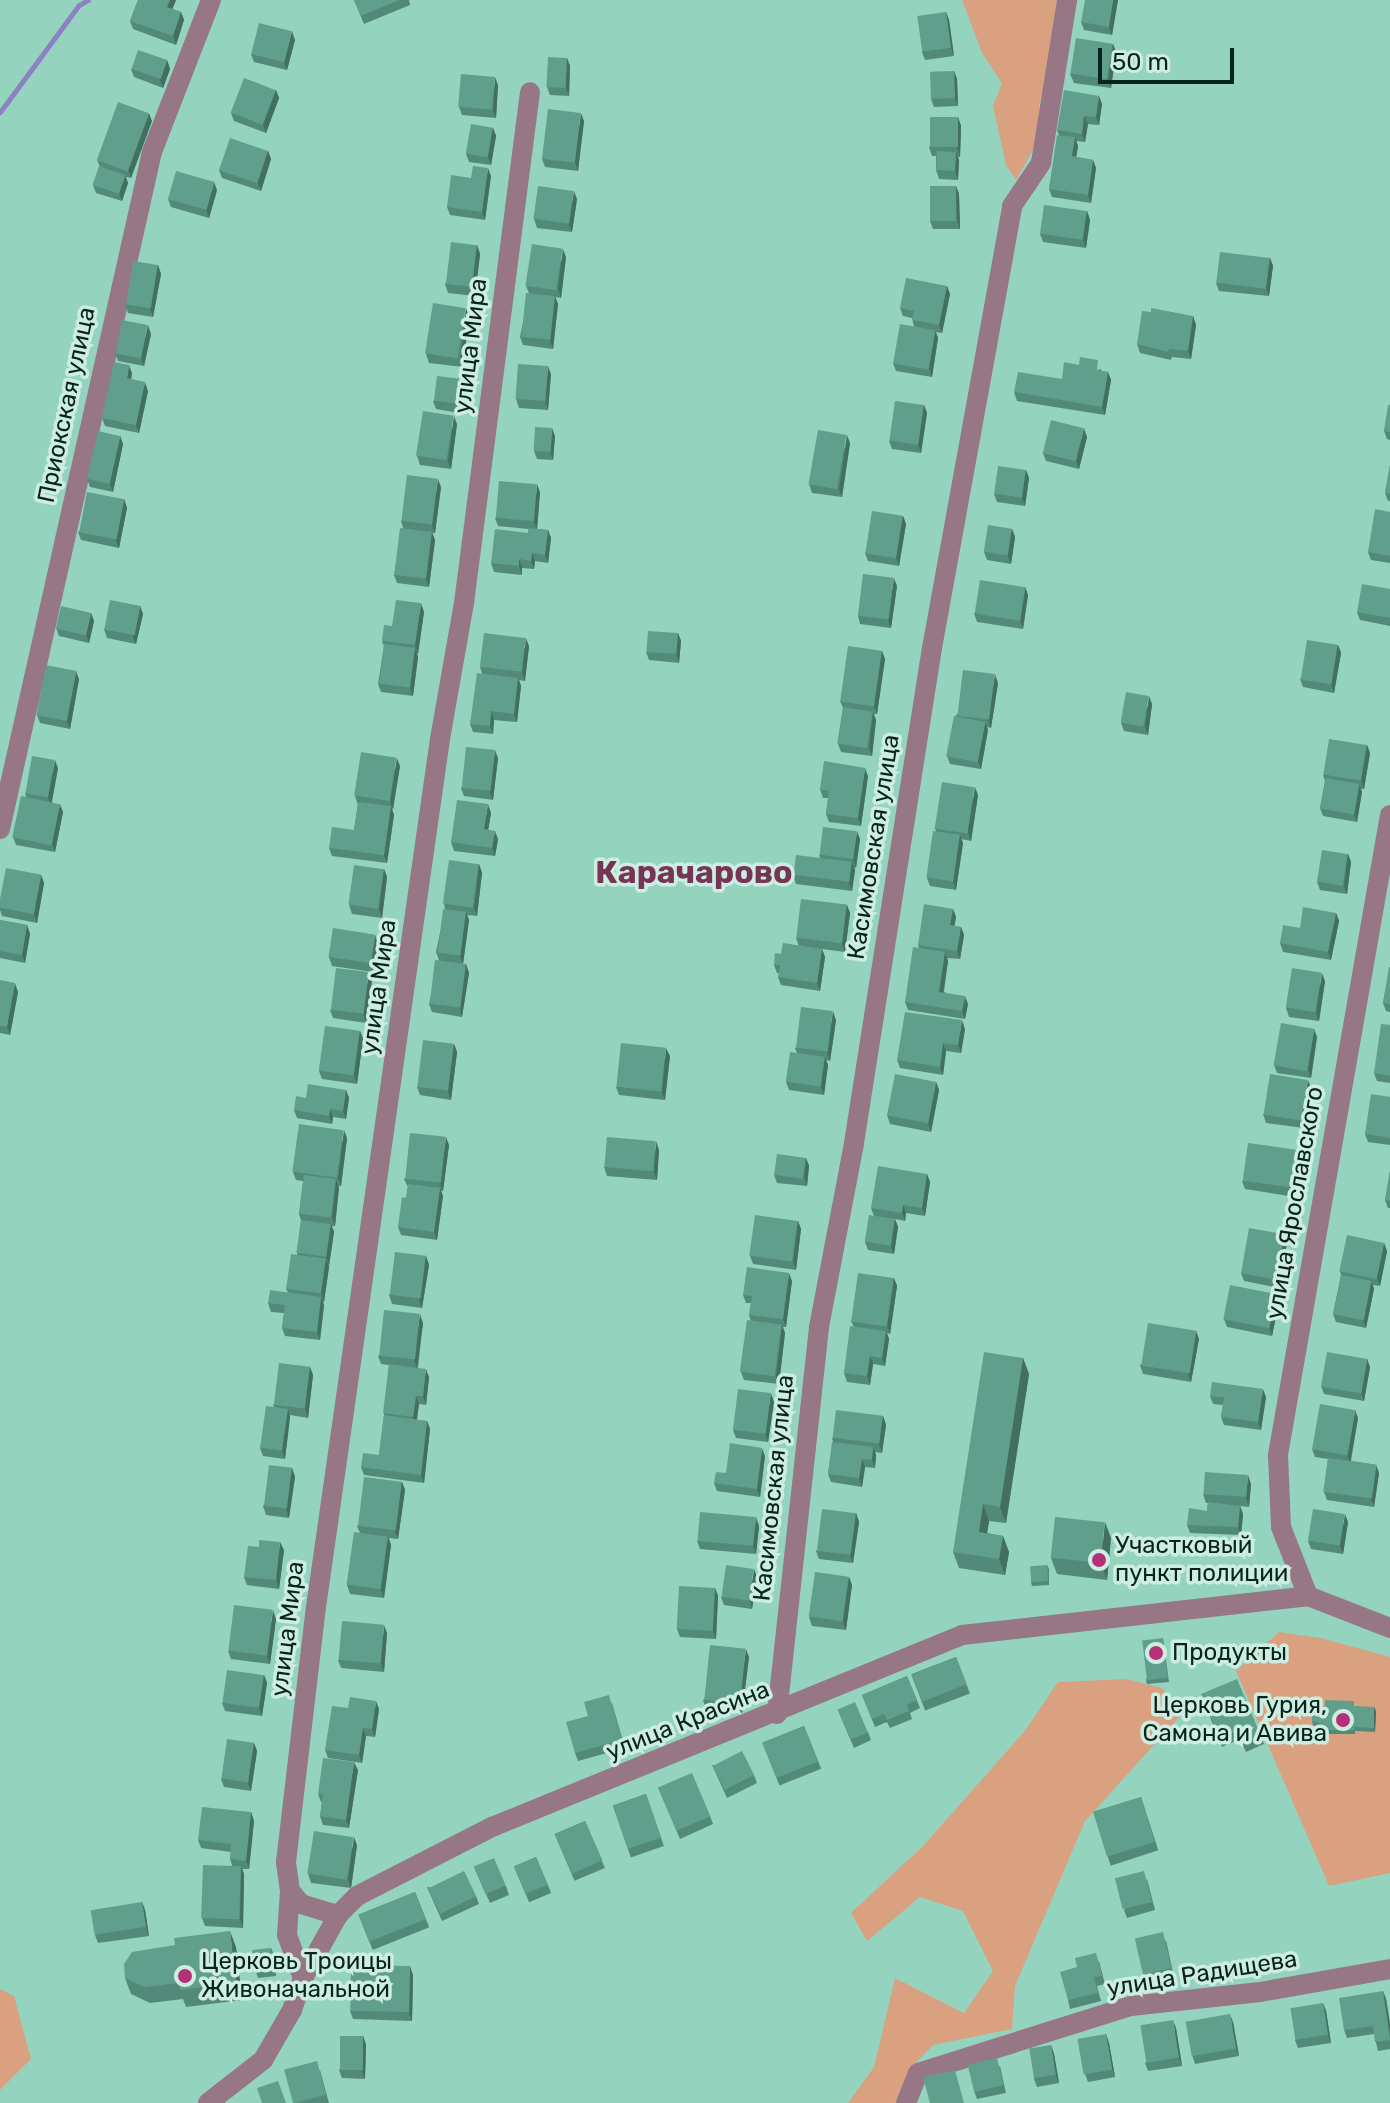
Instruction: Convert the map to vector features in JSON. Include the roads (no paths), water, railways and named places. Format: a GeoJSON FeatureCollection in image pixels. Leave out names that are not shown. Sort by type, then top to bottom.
{"type":"FeatureCollection","features":[{"type":"Feature","properties":{"kind":"street","name":"Приокская улица"},"geometry":{"type":"LineString","coordinates":[[0,829],[152,152],[211,0]]}},
{"type":"Feature","properties":{"kind":"street","name":"Касимовская улица"},"geometry":{"type":"LineString","coordinates":[[777,1714],[819,1327],[854,1143],[932,648],[1012,206],[1041,163],[1067,0]]}},
{"type":"Feature","properties":{"kind":"street","name":"улица Мира"},"geometry":{"type":"LineString","coordinates":[[303,1978],[287,1935],[290,1891],[286,1862],[316,1607],[440,739],[464,603],[530,92]]}},
{"type":"Feature","properties":{"kind":"street","name":"улица Ярославского"},"geometry":{"type":"LineString","coordinates":[[1308,1596],[1281,1527],[1278,1455],[1390,815]]}},
{"type":"Feature","properties":{"kind":"street","name":"улица Красина"},"geometry":{"type":"LineString","coordinates":[[208,2103],[263,2060],[292,2010],[303,1978],[338,1915],[357,1896],[492,1827],[777,1714],[962,1635],[1308,1596]]}},
{"type":"Feature","properties":{"kind":"street"},"geometry":{"type":"LineString","coordinates":[[1308,1596],[1390,1628]]}},
{"type":"Feature","properties":{"kind":"street"},"geometry":{"type":"LineString","coordinates":[[290,1891],[301,1904],[338,1915]]}},
{"type":"Feature","properties":{"kind":"street","name":"улица Радищева"},"geometry":{"type":"LineString","coordinates":[[906,2103],[918,2073],[1131,2006],[1260,1992],[1390,1969]]}},
{"type":"Feature","properties":{"kind":"waterway"},"geometry":{"type":"LineString","coordinates":[[0,112],[79,5],[88,0]]}},
{"type":"Feature","properties":{"kind":"place","name":"Участковый пункт полиции"},"geometry":{"type":"Point","coordinates":[1099,1560]}},
{"type":"Feature","properties":{"kind":"place","name":"Продукты"},"geometry":{"type":"Point","coordinates":[1156,1653]}},
{"type":"Feature","properties":{"kind":"place","name":"Церковь Гурия, Самона и Авива"},"geometry":{"type":"Point","coordinates":[1343,1720]}},
{"type":"Feature","properties":{"kind":"place","name":"Церковь Троицы Живоначальной"},"geometry":{"type":"Point","coordinates":[185,1976]}},
{"type":"Feature","properties":{"kind":"district","name":"Карачарово"},"geometry":{"type":"Point","coordinates":[694,872]}}]}
